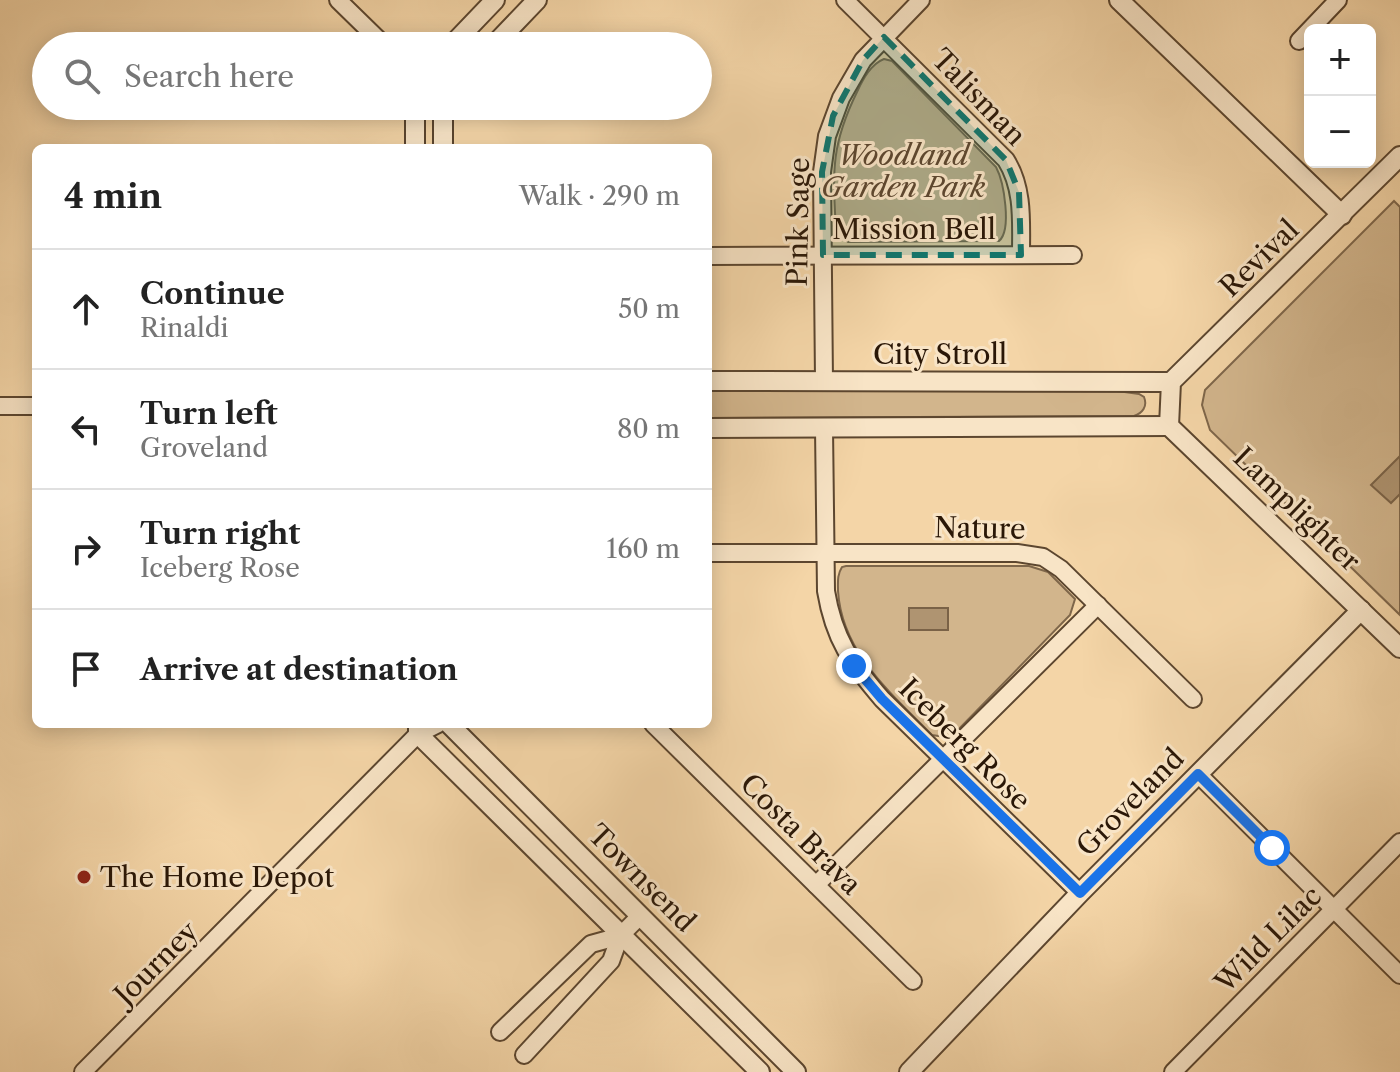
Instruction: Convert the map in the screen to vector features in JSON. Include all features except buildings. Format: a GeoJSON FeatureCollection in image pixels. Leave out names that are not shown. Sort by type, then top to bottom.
{"type":"FeatureCollection","features":[{"type":"Feature","properties":{"kind":"street"},"geometry":{"type":"LineString","coordinates":[[338,0],[371,32]]}},
{"type":"Feature","properties":{"kind":"street"},"geometry":{"type":"LineString","coordinates":[[464,32],[495,0]]}},
{"type":"Feature","properties":{"kind":"street"},"geometry":{"type":"LineString","coordinates":[[506,32],[537,0]]}},
{"type":"Feature","properties":{"kind":"street","name":"Talisman"},"geometry":{"type":"LineString","coordinates":[[845,0],[1006,160],[1016,176],[1019,192],[1021,255]]}},
{"type":"Feature","properties":{"kind":"street","name":"Pink Sage"},"geometry":{"type":"LineString","coordinates":[[824,381],[822,172],[827,136],[851,79],[863,60],[921,0]]}},
{"type":"Feature","properties":{"kind":"street"},"geometry":{"type":"LineString","coordinates":[[1119,0],[1342,215]]}},
{"type":"Feature","properties":{"kind":"street"},"geometry":{"type":"LineString","coordinates":[[1299,41],[1338,0]]}},
{"type":"Feature","properties":{"kind":"street"},"geometry":{"type":"LineString","coordinates":[[415,120],[415,144]]}},
{"type":"Feature","properties":{"kind":"street"},"geometry":{"type":"LineString","coordinates":[[443,120],[443,144]]}},
{"type":"Feature","properties":{"kind":"street","name":"Revival"},"geometry":{"type":"LineString","coordinates":[[1171,382],[1400,156]]}},
{"type":"Feature","properties":{"kind":"street","name":"Mission Bell"},"geometry":{"type":"LineString","coordinates":[[712,256],[1073,255]]}},
{"type":"Feature","properties":{"kind":"street","name":"City Stroll"},"geometry":{"type":"LineString","coordinates":[[712,381],[1171,382]]}},
{"type":"Feature","properties":{"kind":"street"},"geometry":{"type":"LineString","coordinates":[[712,428],[1169,426],[1171,382]]}},
{"type":"Feature","properties":{"kind":"street"},"geometry":{"type":"LineString","coordinates":[[0,406],[32,406]]}},
{"type":"Feature","properties":{"kind":"street","name":"Lamplighter"},"geometry":{"type":"LineString","coordinates":[[1169,426],[1400,648]]}},
{"type":"Feature","properties":{"kind":"street","name":"Iceberg Rose"},"geometry":{"type":"LineString","coordinates":[[824,428],[828,603],[838,639],[854,666],[882,699],[1080,893]]}},
{"type":"Feature","properties":{"kind":"street","name":"Nature"},"geometry":{"type":"LineString","coordinates":[[712,553],[1030,554],[1043,557],[1061,569],[1193,699]]}},
{"type":"Feature","properties":{"kind":"street"},"geometry":{"type":"LineString","coordinates":[[816,885],[1098,605]]}},
{"type":"Feature","properties":{"kind":"street","name":"Groveland"},"geometry":{"type":"LineString","coordinates":[[909,1072],[1080,893],[1361,610]]}},
{"type":"Feature","properties":{"kind":"street","name":"Townsend"},"geometry":{"type":"LineString","coordinates":[[453,728],[796,1072]]}},
{"type":"Feature","properties":{"kind":"street","name":"Costa Brava"},"geometry":{"type":"LineString","coordinates":[[657,728],[913,981]]}},
{"type":"Feature","properties":{"kind":"street","name":"Townsend"},"geometry":{"type":"LineString","coordinates":[[418,729],[620,936],[760,1072]]}},
{"type":"Feature","properties":{"kind":"street","name":"Journey"},"geometry":{"type":"LineString","coordinates":[[83,1072],[418,729]]}},
{"type":"Feature","properties":{"kind":"street"},"geometry":{"type":"LineString","coordinates":[[1198,774],[1400,975]]}},
{"type":"Feature","properties":{"kind":"street","name":"Wild Lilac"},"geometry":{"type":"LineString","coordinates":[[1173,1072],[1400,842]]}},
{"type":"Feature","properties":{"kind":"street"},"geometry":{"type":"LineString","coordinates":[[524,1055],[611,961],[620,936],[640,916]]}},
{"type":"Feature","properties":{"kind":"street"},"geometry":{"type":"LineString","coordinates":[[500,1032],[591,944],[620,936]]}},
{"type":"Feature","properties":{"kind":"highlighted area"},"geometry":{"type":"Polygon","coordinates":[[[884,37],[1006,160],[1019,192],[1021,255],[823,255],[822,172],[833,116],[863,60],[884,37]]]}},
{"type":"Feature","properties":{"kind":"green space","name":"Woodland Garden Park"},"geometry":{"type":"Polygon","coordinates":[[[884,59],[892,61],[996,167],[1002,183],[1006,217],[999,241],[848,242],[836,232],[834,176],[842,129],[865,77],[875,64],[884,59]]]}},
{"type":"Feature","properties":{"kind":"green space"},"geometry":{"type":"Polygon","coordinates":[[[1394,201],[1400,207],[1400,615],[1210,430],[1202,405],[1205,390],[1394,201]]]}},
{"type":"Feature","properties":{"kind":"green space"},"geometry":{"type":"Polygon","coordinates":[[[1103,389],[1139,394],[1144,397],[1145,407],[1134,416],[712,418],[712,391],[1103,389]]]}},
{"type":"Feature","properties":{"kind":"green space"},"geometry":{"type":"Polygon","coordinates":[[[846,566],[1029,566],[1048,572],[1075,599],[1070,615],[953,735],[945,737],[932,735],[885,687],[859,653],[849,634],[838,591],[839,573],[846,566]]]}},
{"type":"Feature","properties":{"kind":"shaded area"},"geometry":{"type":"Polygon","coordinates":[[[1400,456],[1400,494],[1391,503],[1371,485],[1400,456]]]}},
{"type":"Feature","properties":{"kind":"shaded area"},"geometry":{"type":"Polygon","coordinates":[[[909,608],[948,608],[948,630],[909,630],[909,608]]]}},
{"type":"Feature","properties":{"kind":"place","name":"The Home Depot"},"geometry":{"type":"Point","coordinates":[84,877]}},
{"type":"Feature","properties":{"kind":"route"},"geometry":{"type":"LineString","coordinates":[[854,666],[882,699],[1080,893],[1198,774],[1272,848]]}}]}
